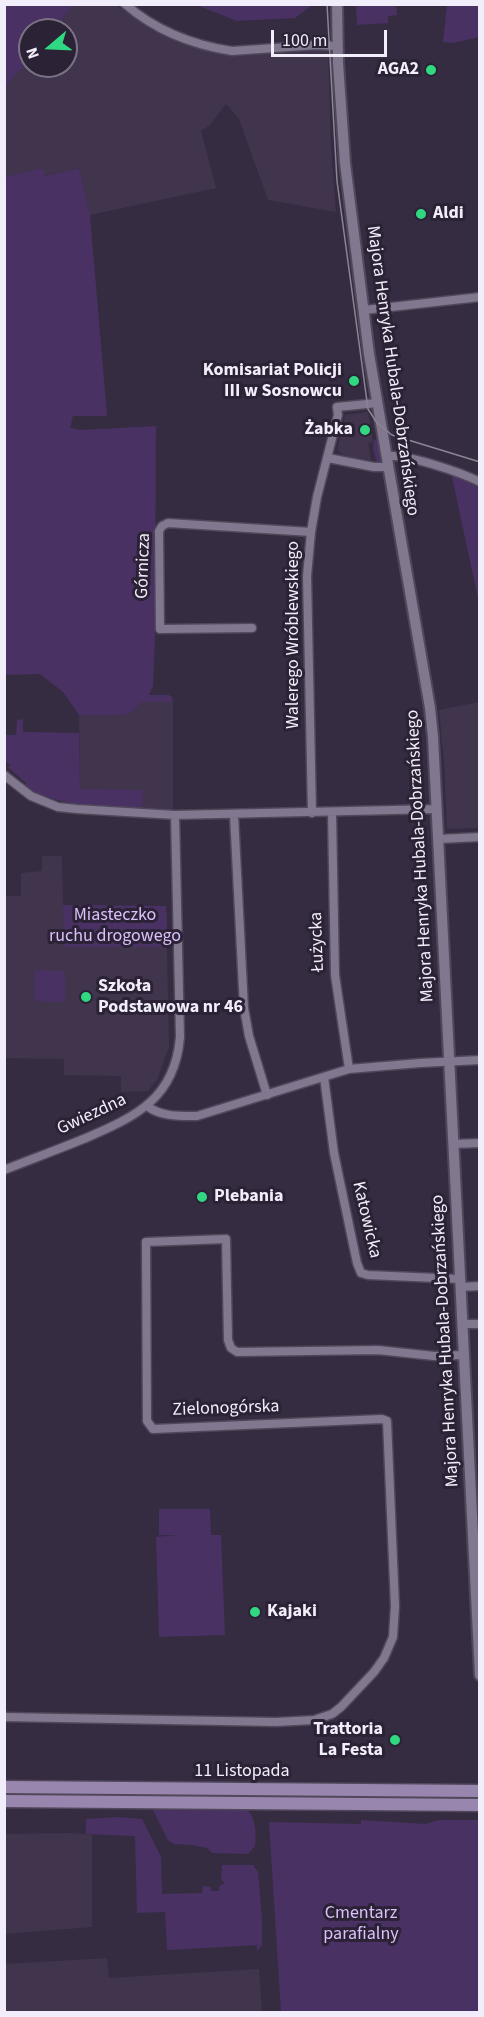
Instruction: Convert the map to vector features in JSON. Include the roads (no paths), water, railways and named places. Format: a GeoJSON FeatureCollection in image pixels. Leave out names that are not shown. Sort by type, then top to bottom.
{"type":"FeatureCollection","features":[{"type":"Feature","properties":{"kind":"main road","name":"11 Listopada"},"geometry":{"type":"LineString","coordinates":[[4,1787],[258,1803],[480,1805]]}},
{"type":"Feature","properties":{"kind":"main road","name":"11 Listopada"},"geometry":{"type":"LineString","coordinates":[[4,1802],[258,1790],[480,1791]]}},
{"type":"Feature","properties":{"kind":"main road"},"geometry":{"type":"LineString","coordinates":[[258,1790],[258,1803]]}},
{"type":"Feature","properties":{"kind":"main road"},"geometry":{"type":"LineString","coordinates":[[326,1790],[326,1804]]}},
{"type":"Feature","properties":{"kind":"street"},"geometry":{"type":"LineString","coordinates":[[125,4],[156,26],[214,48],[232,51],[317,45],[338,46]]}},
{"type":"Feature","properties":{"kind":"street","name":"Majora Henryka Hubala-Dobrzańskiego"},"geometry":{"type":"LineString","coordinates":[[337,4],[345,163],[364,310],[377,403],[430,708],[439,839],[480,1675]]}},
{"type":"Feature","properties":{"kind":"street"},"geometry":{"type":"LineString","coordinates":[[364,310],[480,297]]}},
{"type":"Feature","properties":{"kind":"street","name":"Walerego Wróblewskiego"},"geometry":{"type":"LineString","coordinates":[[312,813],[307,576],[311,532],[317,497],[338,415],[337,407],[377,403]]}},
{"type":"Feature","properties":{"kind":"street"},"geometry":{"type":"LineString","coordinates":[[328,458],[374,467],[399,456],[452,471],[480,482]]}},
{"type":"Feature","properties":{"kind":"street","name":"Górnicza"},"geometry":{"type":"LineString","coordinates":[[252,628],[159,629],[159,531],[162,526],[168,523],[311,532]]}},
{"type":"Feature","properties":{"kind":"street"},"geometry":{"type":"LineString","coordinates":[[4,775],[31,796],[58,807],[175,815],[437,809]]}},
{"type":"Feature","properties":{"kind":"street","name":"Łużycka"},"geometry":{"type":"LineString","coordinates":[[332,813],[335,975],[349,1069]]}},
{"type":"Feature","properties":{"kind":"street","name":"Gwiezdna"},"geometry":{"type":"LineString","coordinates":[[4,1170],[115,1126],[147,1106],[164,1089],[176,1063],[179,1049],[175,815]]}},
{"type":"Feature","properties":{"kind":"street"},"geometry":{"type":"LineString","coordinates":[[234,815],[244,1008],[249,1036],[267,1095]]}},
{"type":"Feature","properties":{"kind":"street"},"geometry":{"type":"LineString","coordinates":[[439,839],[480,837]]}},
{"type":"Feature","properties":{"kind":"street"},"geometry":{"type":"LineString","coordinates":[[147,1106],[171,1115],[197,1116],[349,1069],[480,1060]]}},
{"type":"Feature","properties":{"kind":"street","name":"Katowicka"},"geometry":{"type":"LineString","coordinates":[[324,1077],[334,1153],[361,1273],[460,1283]]}},
{"type":"Feature","properties":{"kind":"street"},"geometry":{"type":"LineString","coordinates":[[453,1144],[480,1143]]}},
{"type":"Feature","properties":{"kind":"street","name":"Zielonogórska"},"geometry":{"type":"LineString","coordinates":[[4,1718],[295,1722],[314,1720],[331,1714],[341,1707],[384,1658],[393,1638],[395,1606],[387,1420],[153,1429],[147,1421],[146,1242],[226,1239],[228,1340],[231,1348],[237,1352],[378,1350],[434,1356],[463,1355]]}},
{"type":"Feature","properties":{"kind":"street"},"geometry":{"type":"LineString","coordinates":[[460,1283],[480,1286]]}},
{"type":"Feature","properties":{"kind":"street"},"geometry":{"type":"LineString","coordinates":[[462,1324],[480,1324]]}},
{"type":"Feature","properties":{"kind":"tram line"},"geometry":{"type":"LineString","coordinates":[[327,4],[337,181],[368,409],[377,423],[392,435],[480,462]]}},
{"type":"Feature","properties":{"kind":"place","name":"AGA2"},"geometry":{"type":"Point","coordinates":[431,70]}},
{"type":"Feature","properties":{"kind":"place","name":"Aldi"},"geometry":{"type":"Point","coordinates":[421,214]}},
{"type":"Feature","properties":{"kind":"place","name":"Komisariat Policji III w Sosnowcu"},"geometry":{"type":"Point","coordinates":[354,381]}},
{"type":"Feature","properties":{"kind":"place","name":"Żabka"},"geometry":{"type":"Point","coordinates":[365,430]}},
{"type":"Feature","properties":{"kind":"place","name":"Szkoła Podstawowa nr 46"},"geometry":{"type":"Point","coordinates":[86,997]}},
{"type":"Feature","properties":{"kind":"place","name":"Plebania"},"geometry":{"type":"Point","coordinates":[202,1197]}},
{"type":"Feature","properties":{"kind":"place","name":"Kajaki"},"geometry":{"type":"Point","coordinates":[255,1612]}},
{"type":"Feature","properties":{"kind":"place","name":"Trattoria La Festa"},"geometry":{"type":"Point","coordinates":[395,1740]}},
{"type":"Feature","properties":{"kind":"park label","name":"Miasteczko ruchu drogowego"},"geometry":{"type":"Point","coordinates":[115,926]}},
{"type":"Feature","properties":{"kind":"park label","name":"Cmentarz parafialny"},"geometry":{"type":"Point","coordinates":[361,1924]}}]}
